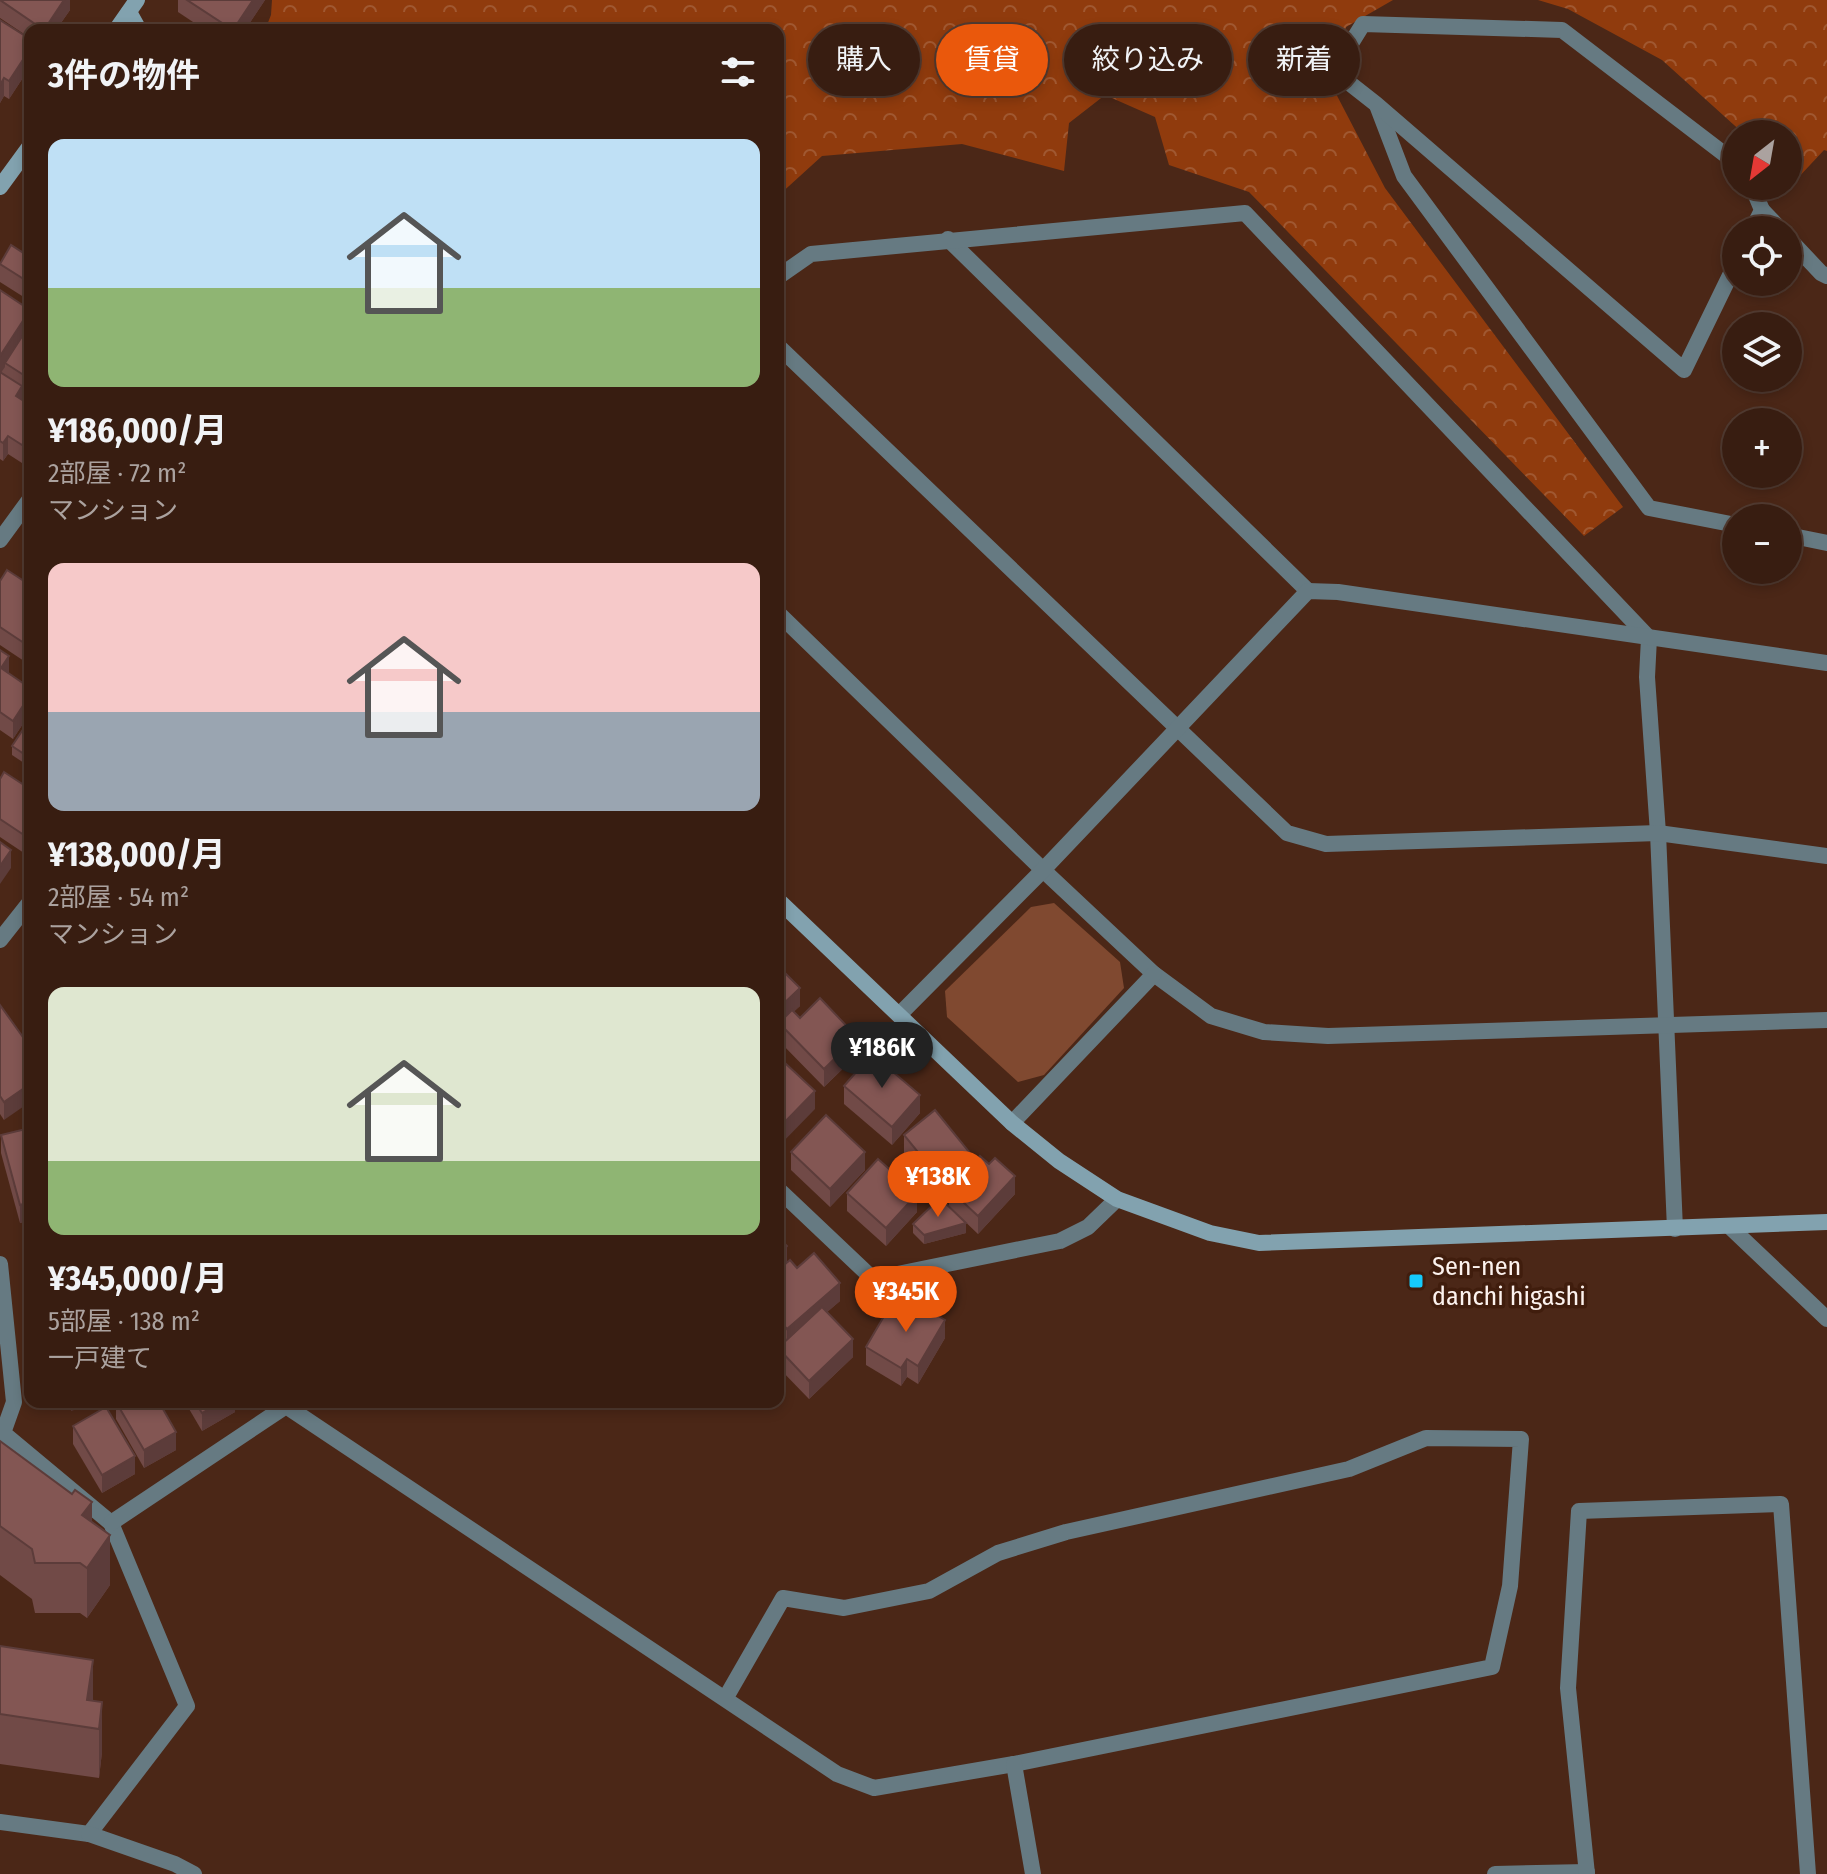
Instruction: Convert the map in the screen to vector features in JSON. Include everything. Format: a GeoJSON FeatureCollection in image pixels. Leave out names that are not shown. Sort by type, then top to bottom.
{"type":"FeatureCollection","features":[{"type":"Feature","properties":{"kind":"street"},"geometry":{"type":"LineString","coordinates":[[120,24],[133,6]]}},
{"type":"Feature","properties":{"kind":"street"},"geometry":{"type":"LineString","coordinates":[[1722,152],[1562,30],[1363,24],[1334,71],[1684,370],[1722,292]]}},
{"type":"Feature","properties":{"kind":"street"},"geometry":{"type":"LineString","coordinates":[[1376,104],[1404,176],[1649,508],[1722,522]]}},
{"type":"Feature","properties":{"kind":"street"},"geometry":{"type":"LineString","coordinates":[[0,187],[24,154]]}},
{"type":"Feature","properties":{"kind":"street"},"geometry":{"type":"LineString","coordinates":[[1758,200],[1768,216]]}},
{"type":"Feature","properties":{"kind":"street"},"geometry":{"type":"LineString","coordinates":[[1759,216],[1762,210]]}},
{"type":"Feature","properties":{"kind":"street"},"geometry":{"type":"LineString","coordinates":[[784,273],[811,254],[1245,213],[1649,638],[1647,677],[1658,833],[1675,1229]]}},
{"type":"Feature","properties":{"kind":"street"},"geometry":{"type":"LineString","coordinates":[[948,239],[1308,591],[1338,592],[1827,663]]}},
{"type":"Feature","properties":{"kind":"street"},"geometry":{"type":"LineString","coordinates":[[1802,253],[1827,276]]}},
{"type":"Feature","properties":{"kind":"street"},"geometry":{"type":"LineString","coordinates":[[784,352],[1287,833],[1326,844],[1658,833],[1827,856]]}},
{"type":"Feature","properties":{"kind":"street"},"geometry":{"type":"LineString","coordinates":[[0,540],[24,507]]}},
{"type":"Feature","properties":{"kind":"street"},"geometry":{"type":"LineString","coordinates":[[1802,538],[1827,543]]}},
{"type":"Feature","properties":{"kind":"street"},"geometry":{"type":"LineString","coordinates":[[899,1015],[1043,870],[1308,591]]}},
{"type":"Feature","properties":{"kind":"street"},"geometry":{"type":"LineString","coordinates":[[784,619],[1154,974],[1211,1016],[1264,1032],[1328,1036],[1827,1020]]}},
{"type":"Feature","properties":{"kind":"street"},"geometry":{"type":"LineString","coordinates":[[784,906],[1012,1123],[1059,1161],[1117,1199],[1210,1233],[1259,1243],[1827,1222]]}},
{"type":"Feature","properties":{"kind":"street"},"geometry":{"type":"LineString","coordinates":[[0,940],[24,923]]}},
{"type":"Feature","properties":{"kind":"street"},"geometry":{"type":"LineString","coordinates":[[1012,1123],[1154,974]]}},
{"type":"Feature","properties":{"kind":"street"},"geometry":{"type":"LineString","coordinates":[[784,1195],[873,1279],[1060,1241],[1088,1227],[1117,1199]]}},
{"type":"Feature","properties":{"kind":"street"},"geometry":{"type":"LineString","coordinates":[[1729,1226],[1827,1319]]}},
{"type":"Feature","properties":{"kind":"street"},"geometry":{"type":"LineString","coordinates":[[0,1264],[14,1402],[1,1432],[111,1523],[187,1706],[89,1834]]}},
{"type":"Feature","properties":{"kind":"street"},"geometry":{"type":"LineString","coordinates":[[111,1523],[279,1408]]}},
{"type":"Feature","properties":{"kind":"street"},"geometry":{"type":"LineString","coordinates":[[291,1408],[725,1699],[837,1774],[874,1788],[1014,1764],[1492,1667],[1510,1586],[1521,1439],[1426,1438],[1349,1469],[1066,1532],[998,1553],[929,1591],[844,1608],[783,1598],[725,1699]]}},
{"type":"Feature","properties":{"kind":"street"},"geometry":{"type":"LineString","coordinates":[[1495,1874],[1587,1873],[1568,1688],[1579,1511],[1781,1504],[1808,1874]]}},
{"type":"Feature","properties":{"kind":"street"},"geometry":{"type":"LineString","coordinates":[[1014,1764],[1033,1874]]}},
{"type":"Feature","properties":{"kind":"street"},"geometry":{"type":"LineString","coordinates":[[0,1822],[89,1834],[175,1864],[194,1874]]}},
{"type":"Feature","properties":{"kind":"green space"},"geometry":{"type":"Polygon","coordinates":[[[272,0],[1393,0],[1351,24],[1248,24],[1248,96],[1337,96],[1385,188],[1623,507],[1584,536],[1249,192],[1169,165],[1155,117],[1107,96],[1232,96],[1232,24],[1064,24],[1064,96],[1104,96],[1069,123],[1064,171],[962,144],[822,156],[784,191],[784,24],[267,24],[272,0]]]}},
{"type":"Feature","properties":{"kind":"green space"},"geometry":{"type":"Polygon","coordinates":[[[1538,0],[1827,0],[1827,151],[1824,150],[1802,174],[1802,120],[1728,120],[1662,60],[1568,9],[1538,0]]]}},
{"type":"Feature","properties":{"kind":"shaded area"},"geometry":{"type":"Polygon","coordinates":[[[1054,903],[1120,962],[1124,988],[1044,1075],[1018,1082],[947,1017],[945,991],[1031,907],[1054,903]]]}},
{"type":"Feature","properties":{"kind":"building"},"geometry":{"type":"Polygon","coordinates":[[[0,0],[64,0],[48,24],[35,24],[0,0]]]}},
{"type":"Feature","properties":{"kind":"building"},"geometry":{"type":"Polygon","coordinates":[[[187,0],[253,0],[237,24],[224,24],[187,0]]]}},
{"type":"Feature","properties":{"kind":"building"},"geometry":{"type":"Polygon","coordinates":[[[0,20],[24,35],[24,58],[9,81],[4,78],[0,85],[0,20]]]}},
{"type":"Feature","properties":{"kind":"building"},"geometry":{"type":"Polygon","coordinates":[[[11,245],[22,252],[24,249],[24,279],[0,264],[11,245]]]}},
{"type":"Feature","properties":{"kind":"building"},"geometry":{"type":"Polygon","coordinates":[[[0,290],[24,306],[24,319],[0,356],[0,290]]]}},
{"type":"Feature","properties":{"kind":"building"},"geometry":{"type":"Polygon","coordinates":[[[24,333],[24,375],[5,363],[24,333]]]}},
{"type":"Feature","properties":{"kind":"building"},"geometry":{"type":"Polygon","coordinates":[[[0,372],[22,386],[16,396],[24,401],[24,442],[22,445],[8,436],[3,443],[0,441],[0,372]]]}},
{"type":"Feature","properties":{"kind":"building"},"geometry":{"type":"Polygon","coordinates":[[[7,570],[24,581],[24,643],[0,627],[0,581],[7,570]]]}},
{"type":"Feature","properties":{"kind":"building"},"geometry":{"type":"Polygon","coordinates":[[[0,650],[9,656],[1,668],[24,684],[24,704],[13,721],[0,712],[0,650]]]}},
{"type":"Feature","properties":{"kind":"building"},"geometry":{"type":"Polygon","coordinates":[[[24,728],[24,754],[12,746],[24,728]]]}},
{"type":"Feature","properties":{"kind":"building"},"geometry":{"type":"Polygon","coordinates":[[[4,772],[24,785],[24,835],[0,819],[0,779],[4,772]]]}},
{"type":"Feature","properties":{"kind":"building"},"geometry":{"type":"Polygon","coordinates":[[[0,842],[11,850],[0,866],[0,842]]]}},
{"type":"Feature","properties":{"kind":"building"},"geometry":{"type":"Polygon","coordinates":[[[784,972],[800,988],[784,1003],[784,972]]]}},
{"type":"Feature","properties":{"kind":"building"},"geometry":{"type":"Polygon","coordinates":[[[820,998],[857,1037],[824,1069],[784,1028],[784,1018],[792,1010],[800,1018],[820,998]]]}},
{"type":"Feature","properties":{"kind":"building"},"geometry":{"type":"Polygon","coordinates":[[[0,1005],[24,1039],[24,1088],[4,1102],[0,1096],[0,1005]]]}},
{"type":"Feature","properties":{"kind":"building"},"geometry":{"type":"Polygon","coordinates":[[[872,1054],[920,1095],[892,1127],[844,1086],[872,1054]]]}},
{"type":"Feature","properties":{"kind":"building"},"geometry":{"type":"Polygon","coordinates":[[[784,1064],[815,1091],[784,1123],[784,1064]]]}},
{"type":"Feature","properties":{"kind":"building"},"geometry":{"type":"Polygon","coordinates":[[[935,1110],[970,1153],[939,1178],[904,1135],[935,1110]]]}},
{"type":"Feature","properties":{"kind":"building"},"geometry":{"type":"Polygon","coordinates":[[[826,1115],[865,1152],[830,1189],[791,1152],[826,1115]]]}},
{"type":"Feature","properties":{"kind":"building"},"geometry":{"type":"Polygon","coordinates":[[[24,1129],[24,1204],[20,1205],[1,1135],[24,1129]]]}},
{"type":"Feature","properties":{"kind":"building"},"geometry":{"type":"Polygon","coordinates":[[[980,1156],[989,1164],[995,1158],[1015,1176],[978,1216],[949,1189],[980,1156]]]}},
{"type":"Feature","properties":{"kind":"building"},"geometry":{"type":"Polygon","coordinates":[[[878,1159],[917,1194],[886,1228],[847,1193],[878,1159]]]}},
{"type":"Feature","properties":{"kind":"building"},"geometry":{"type":"Polygon","coordinates":[[[940,1198],[966,1223],[924,1235],[913,1224],[940,1198]]]}},
{"type":"Feature","properties":{"kind":"building"},"geometry":{"type":"Polygon","coordinates":[[[814,1253],[840,1283],[787,1329],[784,1326],[784,1265],[790,1260],[797,1268],[814,1253]]]}},
{"type":"Feature","properties":{"kind":"building"},"geometry":{"type":"Polygon","coordinates":[[[905,1296],[945,1320],[918,1366],[907,1359],[901,1368],[866,1347],[887,1311],[894,1315],[905,1296]]]}},
{"type":"Feature","properties":{"kind":"building"},"geometry":{"type":"Polygon","coordinates":[[[822,1307],[853,1339],[809,1381],[784,1354],[784,1342],[822,1307]]]}},
{"type":"Feature","properties":{"kind":"building"},"geometry":{"type":"Polygon","coordinates":[[[107,1408],[135,1456],[102,1475],[73,1426],[107,1408]]]}},
{"type":"Feature","properties":{"kind":"building"},"geometry":{"type":"Polygon","coordinates":[[[120,1408],[162,1408],[176,1432],[144,1450],[120,1408]]]}},
{"type":"Feature","properties":{"kind":"building"},"geometry":{"type":"Polygon","coordinates":[[[0,1441],[72,1494],[75,1490],[92,1502],[82,1515],[110,1535],[87,1568],[80,1563],[35,1563],[32,1549],[0,1526],[0,1441]]]}},
{"type":"Feature","properties":{"kind":"building"},"geometry":{"type":"Polygon","coordinates":[[[0,1646],[93,1660],[87,1700],[102,1702],[99,1729],[0,1714],[0,1646]]]}},
{"type":"Feature","properties":{"kind":"place","name":"Sen-nen danchi higashi"},"geometry":{"type":"Point","coordinates":[1416,1281]}}]}
